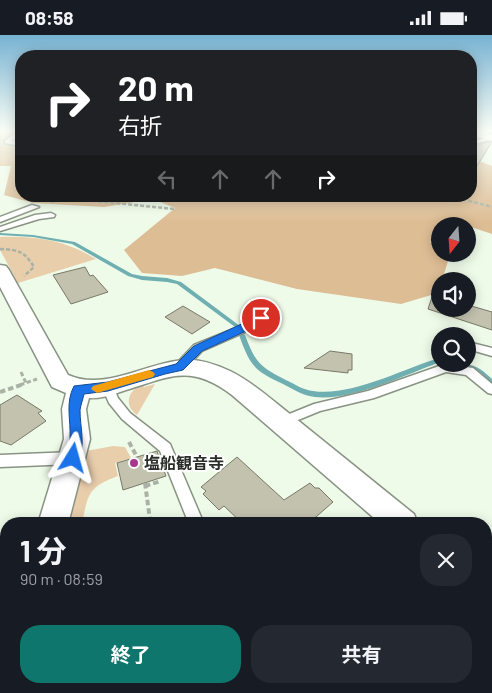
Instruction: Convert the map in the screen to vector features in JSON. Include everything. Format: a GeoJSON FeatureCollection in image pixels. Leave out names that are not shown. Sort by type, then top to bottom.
{"type":"FeatureCollection","features":[{"type":"Feature","properties":{"kind":"street"},"geometry":{"type":"LineString","coordinates":[[9,274],[55,372],[60,381],[68,387],[78,389],[108,387],[179,367],[205,370],[218,375],[242,390],[394,517]]}},
{"type":"Feature","properties":{"kind":"street"},"geometry":{"type":"LineString","coordinates":[[55,517],[73,458],[76,439],[74,409],[78,389]]}},
{"type":"Feature","properties":{"kind":"lane"},"geometry":{"type":"LineString","coordinates":[[0,220],[35,207]]}},
{"type":"Feature","properties":{"kind":"lane"},"geometry":{"type":"LineString","coordinates":[[0,229],[18,225],[35,216],[51,215]]}},
{"type":"Feature","properties":{"kind":"lane"},"geometry":{"type":"LineString","coordinates":[[179,367],[198,348],[251,325],[261,318]]}},
{"type":"Feature","properties":{"kind":"lane"},"geometry":{"type":"LineString","coordinates":[[251,325],[270,331]]}},
{"type":"Feature","properties":{"kind":"lane"},"geometry":{"type":"LineString","coordinates":[[476,348],[492,351]]}},
{"type":"Feature","properties":{"kind":"lane"},"geometry":{"type":"LineString","coordinates":[[281,422],[318,407],[370,395],[431,371]]}},
{"type":"Feature","properties":{"kind":"lane"},"geometry":{"type":"LineString","coordinates":[[470,372],[492,389]]}},
{"type":"Feature","properties":{"kind":"lane"},"geometry":{"type":"LineString","coordinates":[[108,387],[113,399],[126,416],[165,448],[194,517]]}},
{"type":"Feature","properties":{"kind":"lane"},"geometry":{"type":"LineString","coordinates":[[0,461],[73,458]]}},
{"type":"Feature","properties":{"kind":"path"},"geometry":{"type":"LineString","coordinates":[[35,207],[52,202]]}},
{"type":"Feature","properties":{"kind":"path"},"geometry":{"type":"LineString","coordinates":[[105,202],[174,209]]}},
{"type":"Feature","properties":{"kind":"path"},"geometry":{"type":"LineString","coordinates":[[473,202],[492,207]]}},
{"type":"Feature","properties":{"kind":"path"},"geometry":{"type":"LineString","coordinates":[[0,249],[14,250],[26,254],[33,265],[31,271],[9,274]]}},
{"type":"Feature","properties":{"kind":"path"},"geometry":{"type":"LineString","coordinates":[[21,372],[26,383]]}},
{"type":"Feature","properties":{"kind":"path"},"geometry":{"type":"LineString","coordinates":[[0,392],[55,372]]}},
{"type":"Feature","properties":{"kind":"path"},"geometry":{"type":"LineString","coordinates":[[131,444],[137,457]]}},
{"type":"Feature","properties":{"kind":"path"},"geometry":{"type":"LineString","coordinates":[[145,483],[149,517]]}},
{"type":"Feature","properties":{"kind":"shaded area"},"geometry":{"type":"Polygon","coordinates":[[[0,161],[15,161],[15,198],[4,195],[11,166],[0,166],[0,161]]]}},
{"type":"Feature","properties":{"kind":"shaded area"},"geometry":{"type":"Polygon","coordinates":[[[477,161],[492,166],[492,234],[476,229],[476,217],[431,217],[431,263],[447,263],[445,272],[431,272],[431,295],[401,304],[297,289],[215,268],[182,276],[142,273],[124,250],[175,208],[160,202],[477,202],[477,161]]]}},
{"type":"Feature","properties":{"kind":"shaded area"},"geometry":{"type":"Polygon","coordinates":[[[29,202],[135,202],[104,207],[33,203],[29,202]]]}},
{"type":"Feature","properties":{"kind":"shaded area"},"geometry":{"type":"Polygon","coordinates":[[[0,237],[26,237],[61,243],[96,259],[18,283],[0,250],[0,237]]]}},
{"type":"Feature","properties":{"kind":"shaded area"},"geometry":{"type":"Polygon","coordinates":[[[143,384],[144,387],[155,384],[137,415],[130,407],[129,398],[134,390],[143,384]]]}},
{"type":"Feature","properties":{"kind":"shaded area"},"geometry":{"type":"Polygon","coordinates":[[[113,446],[125,447],[131,458],[115,463],[118,476],[95,488],[88,499],[83,517],[67,517],[86,451],[113,446]]]}},
{"type":"Feature","properties":{"kind":"building"},"geometry":{"type":"Polygon","coordinates":[[[85,267],[90,276],[93,275],[108,292],[71,304],[53,275],[85,267]]]}},
{"type":"Feature","properties":{"kind":"building"},"geometry":{"type":"Polygon","coordinates":[[[183,306],[210,322],[192,334],[165,317],[183,306]]]}},
{"type":"Feature","properties":{"kind":"building"},"geometry":{"type":"Polygon","coordinates":[[[476,307],[492,312],[492,330],[452,317],[476,317],[476,307]]]}},
{"type":"Feature","properties":{"kind":"building"},"geometry":{"type":"Polygon","coordinates":[[[330,351],[352,354],[352,370],[348,370],[348,373],[304,368],[330,351]]]}},
{"type":"Feature","properties":{"kind":"building"},"geometry":{"type":"Polygon","coordinates":[[[17,395],[42,411],[38,413],[46,421],[11,445],[0,441],[0,405],[17,395]]]}},
{"type":"Feature","properties":{"kind":"building"},"geometry":{"type":"Polygon","coordinates":[[[157,451],[166,476],[123,490],[117,463],[157,451]]]}},
{"type":"Feature","properties":{"kind":"building"},"geometry":{"type":"Polygon","coordinates":[[[237,457],[284,500],[310,483],[315,488],[319,488],[333,502],[316,517],[236,517],[224,506],[219,510],[203,494],[206,491],[201,487],[237,457]]]}},
{"type":"Feature","properties":{"kind":"waterway"},"geometry":{"type":"LineString","coordinates":[[0,234],[33,236],[73,243],[130,275],[179,283],[237,326]]}},
{"type":"Feature","properties":{"kind":"waterway"},"geometry":{"type":"LineString","coordinates":[[242,335],[252,359],[259,368],[294,387],[314,394],[343,392],[359,388],[431,363]]}},
{"type":"Feature","properties":{"kind":"waterway"},"geometry":{"type":"LineString","coordinates":[[476,369],[492,383]]}},
{"type":"Feature","properties":{"kind":"slow traffic"},"geometry":{"type":"LineString","coordinates":[[97,389],[149,374]]}},
{"type":"Feature","properties":{"kind":"place","name":"塩船観音寺"},"geometry":{"type":"Point","coordinates":[134,463]}},
{"type":"Feature","properties":{"kind":"route"},"geometry":{"type":"LineString","coordinates":[[73,458],[76,439],[74,409],[78,389],[108,387],[179,367],[198,348],[251,325],[261,318]]}}]}
